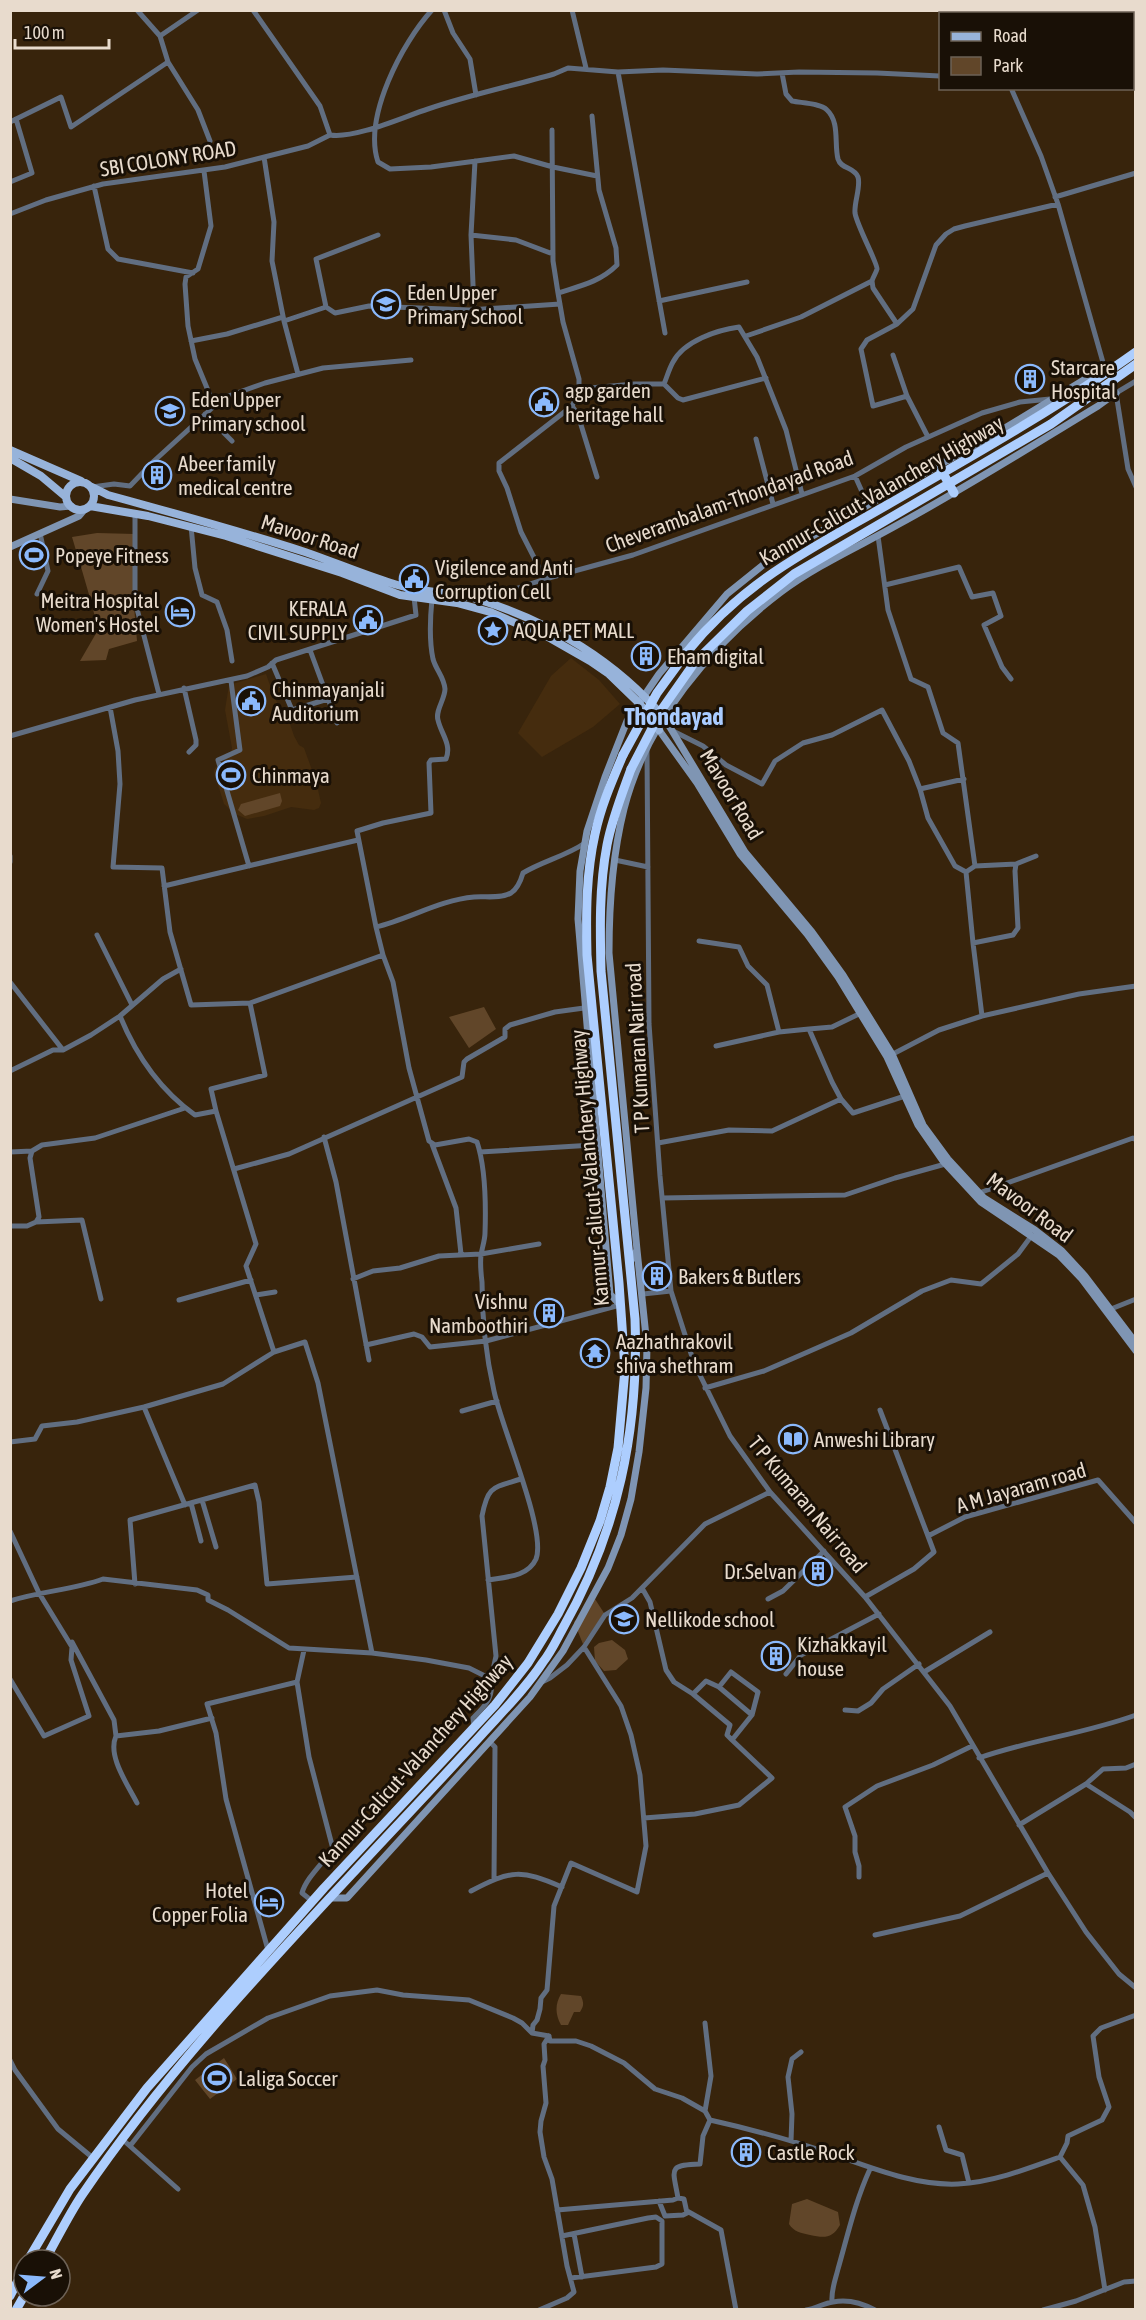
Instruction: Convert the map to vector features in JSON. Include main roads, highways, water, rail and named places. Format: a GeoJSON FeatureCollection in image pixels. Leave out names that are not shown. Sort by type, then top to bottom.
{"type":"FeatureCollection","features":[{"type":"Feature","properties":{"kind":"highway","name":"Kannur-Calicut-Valanchery Highway"},"geometry":{"type":"LineString","coordinates":[[35,2248],[70,2189],[147,2088],[312,1901],[495,1705],[528,1663],[558,1614],[582,1568],[600,1521],[612,1477],[623,1404],[625,1359],[587,955],[586,914],[590,865],[595,832],[605,798],[623,755],[657,693],[687,652],[720,615],[771,573],[941,469],[1025,426],[1136,352]]}},
{"type":"Feature","properties":{"kind":"highway","name":"Kannur-Calicut-Valanchery Highway"},"geometry":{"type":"LineString","coordinates":[[52,2248],[80,2198],[126,2143],[216,2023],[520,1692],[544,1662],[585,1588],[616,1506],[633,1417],[636,1346],[601,971],[599,926],[602,881],[608,844],[630,769],[662,709],[695,662],[747,610],[794,574],[952,489],[1051,424],[1136,364]]}},
{"type":"Feature","properties":{"kind":"highway"},"geometry":{"type":"LineString","coordinates":[[941,469],[952,489]]}},
{"type":"Feature","properties":{"kind":"main road","name":"Mavoor Road"},"geometry":{"type":"LineString","coordinates":[[10,450],[108,495],[304,552],[390,583],[479,604],[573,641],[604,660],[644,695],[665,719]]}},
{"type":"Feature","properties":{"kind":"main road"},"geometry":{"type":"LineString","coordinates":[[10,458],[40,476],[66,497],[69,486],[81,481]]}},
{"type":"Feature","properties":{"kind":"main road"},"geometry":{"type":"LineString","coordinates":[[87,508],[95,496],[92,487]]}},
{"type":"Feature","properties":{"kind":"main road","name":"Mavoor Road"},"geometry":{"type":"LineString","coordinates":[[66,497],[71,507],[135,514],[191,526],[268,549],[400,595],[479,604],[573,650],[609,674],[639,702],[659,730]]}},
{"type":"Feature","properties":{"kind":"place","name":"Eden Upper Primary School"},"geometry":{"type":"Point","coordinates":[386,304]}},
{"type":"Feature","properties":{"kind":"place","name":"Starcare Hospital"},"geometry":{"type":"Point","coordinates":[1030,379]}},
{"type":"Feature","properties":{"kind":"place","name":"agp garden heritage hall"},"geometry":{"type":"Point","coordinates":[544,402]}},
{"type":"Feature","properties":{"kind":"place","name":"Eden Upper Primary school"},"geometry":{"type":"Point","coordinates":[170,411]}},
{"type":"Feature","properties":{"kind":"place","name":"Abeer family medical centre"},"geometry":{"type":"Point","coordinates":[157,475]}},
{"type":"Feature","properties":{"kind":"place","name":"Popeye Fitness"},"geometry":{"type":"Point","coordinates":[34,555]}},
{"type":"Feature","properties":{"kind":"place","name":"Vigilence and Anti Corruption Cell"},"geometry":{"type":"Point","coordinates":[414,579]}},
{"type":"Feature","properties":{"kind":"place","name":"Meitra Hospital Women's Hostel"},"geometry":{"type":"Point","coordinates":[180,612]}},
{"type":"Feature","properties":{"kind":"place","name":"KERALA CIVIL SUPPLY"},"geometry":{"type":"Point","coordinates":[368,620]}},
{"type":"Feature","properties":{"kind":"place","name":"AQUA PET MALL"},"geometry":{"type":"Point","coordinates":[493,630]}},
{"type":"Feature","properties":{"kind":"place","name":"Eham digital"},"geometry":{"type":"Point","coordinates":[646,656]}},
{"type":"Feature","properties":{"kind":"place","name":"Chinmayanjali Auditorium"},"geometry":{"type":"Point","coordinates":[251,701]}},
{"type":"Feature","properties":{"kind":"place","name":"Chinmaya"},"geometry":{"type":"Point","coordinates":[231,775]}},
{"type":"Feature","properties":{"kind":"place","name":"Bakers & Butlers"},"geometry":{"type":"Point","coordinates":[657,1276]}},
{"type":"Feature","properties":{"kind":"place","name":"Vishnu Namboothiri"},"geometry":{"type":"Point","coordinates":[549,1313]}},
{"type":"Feature","properties":{"kind":"place","name":"Aazhathrakovil shiva shethram"},"geometry":{"type":"Point","coordinates":[595,1353]}},
{"type":"Feature","properties":{"kind":"place","name":"Anweshi Library"},"geometry":{"type":"Point","coordinates":[793,1439]}},
{"type":"Feature","properties":{"kind":"place","name":"Dr.Selvan"},"geometry":{"type":"Point","coordinates":[818,1571]}},
{"type":"Feature","properties":{"kind":"place","name":"Nellikode school"},"geometry":{"type":"Point","coordinates":[624,1619]}},
{"type":"Feature","properties":{"kind":"place","name":"Kizhakkayil house"},"geometry":{"type":"Point","coordinates":[776,1656]}},
{"type":"Feature","properties":{"kind":"place","name":"Hotel Copper Folia"},"geometry":{"type":"Point","coordinates":[269,1902]}},
{"type":"Feature","properties":{"kind":"place","name":"Laliga Soccer"},"geometry":{"type":"Point","coordinates":[217,2078]}},
{"type":"Feature","properties":{"kind":"place","name":"Castle Rock"},"geometry":{"type":"Point","coordinates":[746,2152]}},
{"type":"Feature","properties":{"kind":"district","name":"Thondayad"},"geometry":{"type":"Point","coordinates":[674,716]}}]}
